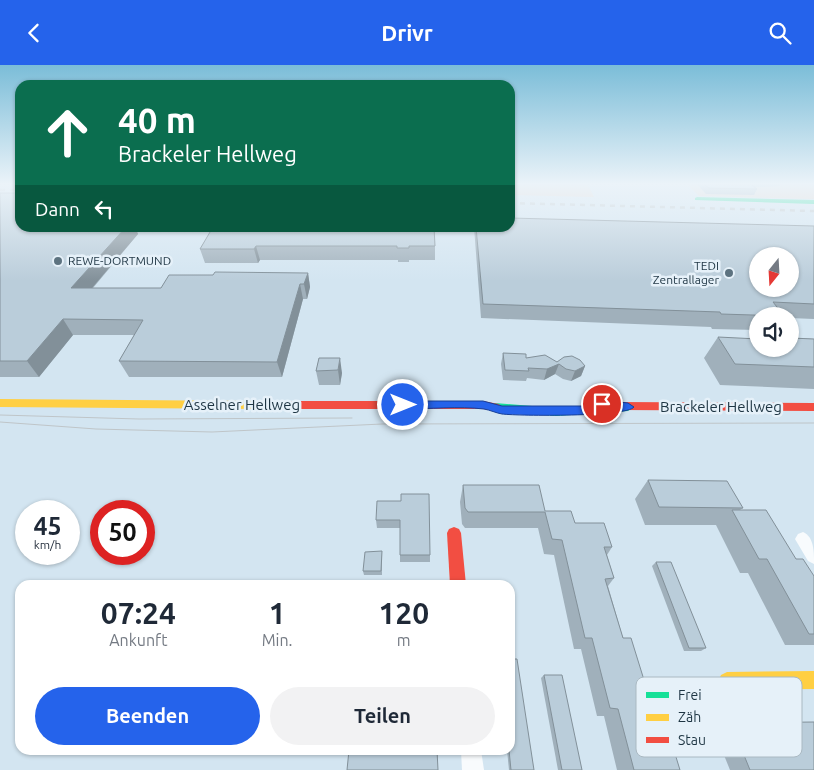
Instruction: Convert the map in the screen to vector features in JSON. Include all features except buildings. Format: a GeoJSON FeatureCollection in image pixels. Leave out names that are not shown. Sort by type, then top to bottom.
{"type":"FeatureCollection","features":[{"type":"Feature","properties":{"kind":"main road","name":"Asselner Hellweg"},"geometry":{"type":"LineString","coordinates":[[0,403],[483,405]]}},
{"type":"Feature","properties":{"kind":"main road","name":"Brackeler Hellweg"},"geometry":{"type":"LineString","coordinates":[[483,405],[502,410],[544,411],[605,410],[628,407],[814,407]]}},
{"type":"Feature","properties":{"kind":"main road"},"geometry":{"type":"LineString","coordinates":[[454,533],[458,580]]}},
{"type":"Feature","properties":{"kind":"street"},"geometry":{"type":"LineString","coordinates":[[803,539],[814,556]]}},
{"type":"Feature","properties":{"kind":"street"},"geometry":{"type":"LineString","coordinates":[[472,755],[473,770]]}},
{"type":"Feature","properties":{"kind":"tram line"},"geometry":{"type":"LineString","coordinates":[[0,415],[139,419],[352,418]]}},
{"type":"Feature","properties":{"kind":"tram line"},"geometry":{"type":"LineString","coordinates":[[0,422],[96,429],[212,432],[382,424],[814,423]]}},
{"type":"Feature","properties":{"kind":"traffic: fast"},"geometry":{"type":"LineString","coordinates":[[495,407],[556,412],[628,407]]}},
{"type":"Feature","properties":{"kind":"traffic: slow"},"geometry":{"type":"LineString","coordinates":[[0,403],[269,405]]}},
{"type":"Feature","properties":{"kind":"traffic: slow"},"geometry":{"type":"LineString","coordinates":[[802,680],[814,680]]}},
{"type":"Feature","properties":{"kind":"traffic: jam"},"geometry":{"type":"LineString","coordinates":[[269,405],[483,405],[495,407]]}},
{"type":"Feature","properties":{"kind":"traffic: jam"},"geometry":{"type":"LineString","coordinates":[[617,406],[814,407]]}},
{"type":"Feature","properties":{"kind":"traffic: jam"},"geometry":{"type":"LineString","coordinates":[[454,533],[458,580]]}},
{"type":"Feature","properties":{"kind":"place","name":"REWE-DORTMUND"},"geometry":{"type":"Point","coordinates":[58,261]}},
{"type":"Feature","properties":{"kind":"place","name":"TEDI Zentrallager"},"geometry":{"type":"Point","coordinates":[729,273]}},
{"type":"Feature","properties":{"kind":"route"},"geometry":{"type":"LineString","coordinates":[[403,405],[483,405],[502,410],[544,411],[605,410],[628,407],[602,404]]}}]}
